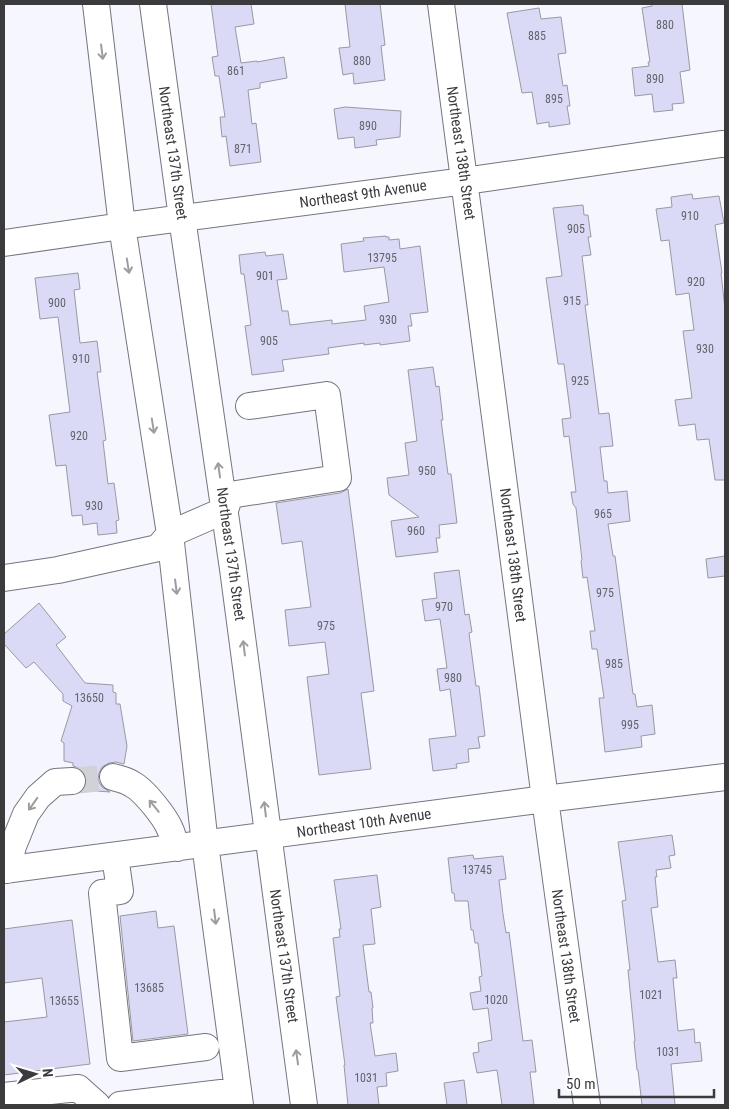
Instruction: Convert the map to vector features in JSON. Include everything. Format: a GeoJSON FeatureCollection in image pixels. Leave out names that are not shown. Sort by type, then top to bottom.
{"type":"FeatureCollection","features":[{"type":"Feature","properties":{"kind":"street"},"geometry":{"type":"LineString","coordinates":[[96,4],[122,226],[170,534],[205,844],[239,1098],[120,1105]]}},
{"type":"Feature","properties":{"kind":"street","name":"Northeast 137th Street"},"geometry":{"type":"LineString","coordinates":[[154,4],[182,218],[225,510],[304,1105]]}},
{"type":"Feature","properties":{"kind":"street","name":"Northeast 138th Street"},"geometry":{"type":"LineString","coordinates":[[442,4],[545,799],[587,1105]]}},
{"type":"Feature","properties":{"kind":"street","name":"Northeast 9th Avenue"},"geometry":{"type":"LineString","coordinates":[[4,243],[724,143]]}},
{"type":"Feature","properties":{"kind":"street"},"geometry":{"type":"LineString","coordinates":[[4,578],[58,570],[158,548],[170,534],[225,510],[230,495],[338,478],[327,395],[249,406]]}},
{"type":"Feature","properties":{"kind":"street"},"geometry":{"type":"LineString","coordinates":[[113,777],[134,784],[147,797],[170,828],[177,848]]}},
{"type":"Feature","properties":{"kind":"street","name":"Northeast 10th Avenue"},"geometry":{"type":"LineString","coordinates":[[5,870],[725,777]]}},
{"type":"Feature","properties":{"kind":"street"},"geometry":{"type":"LineString","coordinates":[[5,870],[26,814],[38,797],[55,782],[72,781]]}},
{"type":"Feature","properties":{"kind":"street"},"geometry":{"type":"LineString","coordinates":[[115,856],[120,892],[102,893],[120,1058],[206,1047]]}},
{"type":"Feature","properties":{"kind":"street"},"geometry":{"type":"LineString","coordinates":[[4,1096],[78,1088],[97,1105]]}},
{"type":"Feature","properties":{"kind":"building"},"geometry":{"type":"Polygon","coordinates":[[[211,4],[251,4],[254,24],[235,27],[241,63],[284,57],[287,78],[260,83],[260,88],[248,90],[252,124],[256,123],[261,162],[230,166],[226,136],[222,137],[220,117],[225,117],[219,76],[215,76],[212,57],[218,56],[211,4]]]}},
{"type":"Feature","properties":{"kind":"building"},"geometry":{"type":"Polygon","coordinates":[[[345,4],[380,4],[385,45],[381,46],[385,80],[354,84],[353,73],[343,75],[339,48],[350,47],[345,4]]]}},
{"type":"Feature","properties":{"kind":"building"},"geometry":{"type":"Polygon","coordinates":[[[652,4],[682,4],[690,70],[680,72],[684,103],[672,104],[673,110],[654,112],[652,94],[635,96],[632,68],[649,66],[648,62],[650,62],[642,8],[652,6],[652,4]]]}},
{"type":"Feature","properties":{"kind":"building"},"geometry":{"type":"Polygon","coordinates":[[[539,8],[541,19],[561,17],[566,53],[558,54],[563,86],[567,85],[570,106],[567,106],[570,124],[549,127],[549,122],[537,124],[532,92],[522,93],[507,13],[539,8]]]}},
{"type":"Feature","properties":{"kind":"building"},"geometry":{"type":"Polygon","coordinates":[[[345,107],[401,111],[400,137],[376,140],[377,145],[355,148],[354,137],[338,139],[334,109],[345,107]]]}},
{"type":"Feature","properties":{"kind":"building"},"geometry":{"type":"Polygon","coordinates":[[[692,194],[693,199],[719,196],[724,223],[715,225],[725,309],[725,480],[715,480],[709,439],[697,440],[695,424],[679,426],[675,400],[692,398],[683,331],[694,330],[689,293],[676,295],[669,240],[661,241],[656,209],[672,207],[671,197],[692,194]]]}},
{"type":"Feature","properties":{"kind":"building"},"geometry":{"type":"Polygon","coordinates":[[[583,205],[584,215],[588,215],[591,237],[588,237],[591,255],[582,256],[588,305],[585,305],[599,414],[609,413],[613,446],[600,447],[604,481],[607,481],[608,493],[627,491],[630,521],[608,524],[613,556],[615,556],[633,694],[635,694],[637,707],[652,705],[655,734],[641,736],[642,747],[605,752],[599,698],[604,698],[597,649],[592,649],[590,631],[595,631],[587,577],[583,578],[576,508],[573,504],[571,492],[576,492],[569,436],[564,437],[562,419],[571,418],[564,364],[558,364],[546,278],[562,276],[553,208],[583,205]]]}},
{"type":"Feature","properties":{"kind":"building"},"geometry":{"type":"Polygon","coordinates":[[[389,237],[389,240],[399,239],[400,249],[420,246],[428,312],[410,314],[412,326],[408,326],[410,341],[380,345],[380,343],[364,345],[364,343],[328,348],[329,354],[282,360],[284,371],[252,375],[245,326],[251,325],[244,274],[241,274],[239,255],[265,252],[266,256],[283,254],[287,279],[277,280],[282,311],[288,311],[290,325],[332,320],[332,324],[366,320],[364,306],[389,302],[384,267],[344,272],[341,244],[364,241],[363,238],[389,237]]]}},
{"type":"Feature","properties":{"kind":"building"},"geometry":{"type":"Polygon","coordinates":[[[78,273],[80,289],[74,290],[80,343],[97,341],[101,372],[97,372],[106,440],[103,441],[108,484],[114,483],[119,520],[116,521],[117,533],[98,535],[97,523],[83,525],[82,515],[72,516],[66,465],[56,466],[49,415],[70,412],[58,317],[40,319],[35,278],[78,273]]]}},
{"type":"Feature","properties":{"kind":"building"},"geometry":{"type":"Polygon","coordinates":[[[433,367],[436,387],[439,386],[448,474],[451,474],[457,523],[439,525],[440,538],[436,538],[438,552],[396,557],[391,521],[419,517],[389,495],[387,478],[409,475],[405,443],[417,441],[408,370],[433,367]]]}},
{"type":"Feature","properties":{"kind":"building"},"geometry":{"type":"Polygon","coordinates":[[[348,489],[374,691],[361,693],[371,769],[319,775],[307,677],[329,674],[325,642],[289,646],[285,610],[311,607],[302,541],[282,544],[276,503],[340,493],[348,489]]]}},
{"type":"Feature","properties":{"kind":"building"},"geometry":{"type":"Polygon","coordinates":[[[725,556],[725,576],[708,578],[706,559],[725,556]]]}},
{"type":"Feature","properties":{"kind":"building"},"geometry":{"type":"Polygon","coordinates":[[[459,570],[465,615],[469,614],[472,632],[469,633],[476,686],[479,686],[485,736],[478,737],[480,748],[468,749],[469,762],[456,764],[457,768],[433,771],[429,739],[456,736],[450,689],[440,691],[437,669],[447,668],[440,619],[425,621],[422,600],[437,598],[434,573],[459,570]]]}},
{"type":"Feature","properties":{"kind":"building"},"geometry":{"type":"Polygon","coordinates":[[[39,603],[66,637],[56,645],[85,683],[113,685],[113,692],[116,693],[116,704],[120,704],[127,746],[124,764],[109,763],[102,767],[99,773],[98,780],[102,787],[110,792],[84,790],[87,781],[85,773],[73,766],[73,763],[64,761],[64,743],[61,741],[72,706],[63,701],[63,694],[34,662],[26,668],[4,644],[4,634],[39,603]]]}},
{"type":"Feature","properties":{"kind":"building"},"geometry":{"type":"Polygon","coordinates":[[[672,835],[675,855],[669,856],[671,868],[656,870],[658,907],[651,908],[658,962],[675,960],[677,978],[673,978],[678,1031],[694,1029],[695,1043],[700,1042],[702,1061],[671,1064],[675,1105],[642,1105],[634,1041],[628,970],[630,970],[622,901],[626,900],[618,842],[672,835]]]}},
{"type":"Feature","properties":{"kind":"building"},"geometry":{"type":"Polygon","coordinates":[[[473,855],[474,859],[503,856],[506,879],[499,880],[503,914],[506,933],[509,932],[523,1041],[532,1040],[536,1072],[530,1072],[534,1105],[502,1105],[497,1070],[477,1073],[473,1053],[479,1052],[478,1043],[492,1040],[488,1008],[473,1010],[470,993],[481,991],[479,977],[482,976],[478,943],[475,943],[473,930],[471,930],[468,901],[455,901],[454,893],[452,893],[448,858],[473,855]]]}},
{"type":"Feature","properties":{"kind":"building"},"geometry":{"type":"Polygon","coordinates":[[[377,875],[381,907],[371,909],[375,944],[363,945],[373,1008],[373,1023],[370,1023],[375,1056],[396,1053],[398,1071],[386,1073],[387,1086],[377,1087],[379,1105],[348,1105],[336,997],[340,996],[333,938],[340,937],[339,929],[341,929],[334,880],[377,875]]]}},
{"type":"Feature","properties":{"kind":"building"},"geometry":{"type":"Polygon","coordinates":[[[156,911],[158,928],[174,926],[188,1034],[133,1041],[120,916],[156,911]]]}},
{"type":"Feature","properties":{"kind":"building"},"geometry":{"type":"Polygon","coordinates":[[[72,920],[90,1064],[4,1075],[4,1022],[47,1017],[42,978],[4,983],[4,929],[72,920]]]}},
{"type":"Feature","properties":{"kind":"building"},"geometry":{"type":"Polygon","coordinates":[[[464,1080],[467,1105],[447,1105],[444,1083],[464,1080]]]}},
{"type":"Feature","properties":{"kind":"tunnel"},"geometry":{"type":"LineString","coordinates":[[72,781],[113,777]]}}]}
